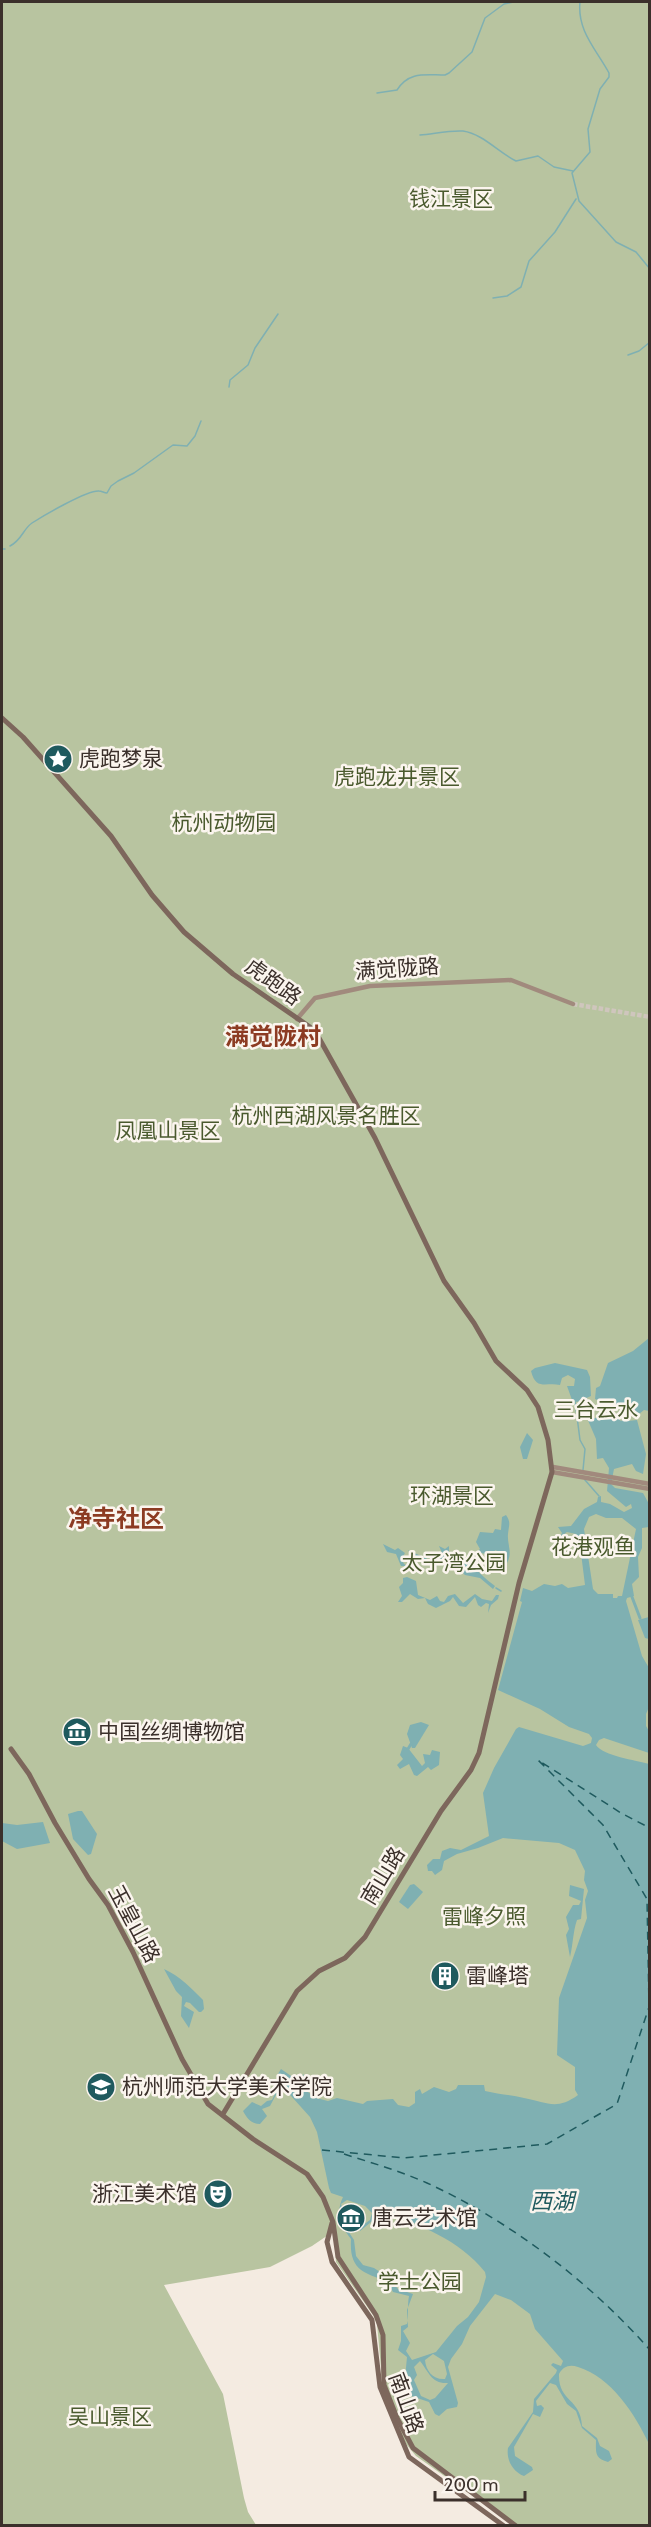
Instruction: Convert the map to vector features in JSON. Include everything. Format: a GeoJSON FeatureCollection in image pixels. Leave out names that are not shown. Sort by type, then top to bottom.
{"type":"FeatureCollection","features":[{"type":"Feature","properties":{"kind":"main road","name":"虎跑路"},"geometry":{"type":"LineString","coordinates":[[2,718],[17,731],[104,828],[152,895],[184,932],[233,974],[260,990],[310,1027],[319,1038],[375,1138],[444,1281],[474,1323],[496,1361],[527,1390],[538,1407],[548,1440],[552,1470]]}},
{"type":"Feature","properties":{"kind":"main road","name":"满觉陇路"},"geometry":{"type":"LineString","coordinates":[[297,1019],[315,998],[370,986],[511,980],[573,1004]]}},
{"type":"Feature","properties":{"kind":"main road"},"geometry":{"type":"LineString","coordinates":[[552,1470],[650,1484]]}},
{"type":"Feature","properties":{"kind":"main road","name":"南山路"},"geometry":{"type":"LineString","coordinates":[[516,2526],[413,2448],[397,2418],[384,2385],[383,2336],[376,2315],[338,2257],[333,2222],[322,2197],[307,2174],[253,2139],[223,2114],[297,1991],[319,1971],[345,1958],[365,1937],[441,1811],[471,1770],[479,1753],[519,1583],[552,1470]]}},
{"type":"Feature","properties":{"kind":"main road"},"geometry":{"type":"LineString","coordinates":[[610,1479],[650,1490]]}},
{"type":"Feature","properties":{"kind":"main road","name":"玉皇山路"},"geometry":{"type":"LineString","coordinates":[[11,1749],[29,1774],[55,1823],[119,1925],[193,2081],[208,2104],[223,2114]]}},
{"type":"Feature","properties":{"kind":"main road","name":"南山路"},"geometry":{"type":"LineString","coordinates":[[333,2222],[327,2242],[332,2262],[372,2320],[380,2387],[408,2457],[504,2526]]}},
{"type":"Feature","properties":{"kind":"green space","name":"杭州西湖风景名胜区"},"geometry":{"type":"Polygon","coordinates":[[[2,2],[649,2],[649,2525],[514,2525],[416,2456],[406,2444],[383,2390],[377,2324],[336,2262],[334,2231],[312,2246],[270,2267],[164,2285],[223,2394],[244,2498],[248,2512],[256,2525],[2,2525],[2,2]]]}},
{"type":"Feature","properties":{"kind":"water","name":"西湖"},"geometry":{"type":"Polygon","coordinates":[[[649,1338],[649,1411],[644,1410],[639,1414],[630,1408],[626,1412],[622,1408],[614,1408],[613,1414],[621,1421],[626,1418],[628,1421],[637,1420],[646,1454],[643,1474],[636,1471],[632,1464],[614,1469],[611,1484],[615,1488],[643,1493],[649,1504],[649,1527],[642,1528],[642,1548],[638,1557],[639,1577],[632,1584],[634,1596],[627,1598],[626,1601],[642,1656],[649,1668],[649,1707],[646,1714],[646,1726],[649,1731],[649,1753],[604,1738],[596,1745],[612,1755],[649,1764],[649,2444],[629,2409],[611,2388],[590,2372],[575,2366],[567,2366],[559,2374],[562,2390],[578,2410],[582,2426],[597,2438],[600,2446],[609,2451],[612,2459],[608,2462],[598,2457],[596,2440],[582,2428],[576,2411],[567,2404],[556,2385],[550,2383],[536,2401],[537,2406],[541,2405],[544,2408],[540,2417],[533,2414],[514,2447],[515,2456],[532,2467],[533,2470],[524,2476],[511,2465],[508,2448],[533,2412],[534,2399],[556,2373],[557,2370],[551,2365],[553,2363],[561,2366],[563,2361],[535,2329],[530,2314],[511,2300],[495,2294],[470,2326],[448,2367],[458,2403],[457,2407],[447,2409],[439,2416],[435,2414],[429,2402],[408,2395],[404,2388],[407,2357],[398,2350],[401,2341],[401,2326],[407,2324],[408,2320],[408,2327],[403,2331],[410,2343],[406,2351],[412,2360],[436,2352],[479,2302],[486,2277],[485,2272],[451,2242],[383,2210],[377,2209],[376,2218],[360,2231],[359,2228],[370,2220],[372,2213],[365,2206],[347,2200],[341,2204],[344,2213],[343,2223],[354,2240],[356,2256],[363,2265],[374,2268],[389,2278],[398,2289],[413,2294],[408,2307],[409,2296],[393,2292],[387,2281],[365,2272],[355,2263],[352,2257],[351,2239],[344,2229],[339,2214],[339,2208],[343,2197],[331,2193],[317,2132],[310,2117],[283,2087],[279,2089],[270,2106],[262,2109],[267,2116],[260,2124],[252,2122],[243,2111],[252,2102],[261,2106],[272,2100],[280,2083],[278,2074],[281,2069],[297,2080],[304,2074],[301,2084],[304,2089],[316,2098],[328,2101],[337,2098],[363,2104],[367,2101],[393,2099],[398,2105],[409,2107],[415,2103],[415,2092],[420,2089],[422,2094],[434,2087],[449,2092],[456,2089],[458,2085],[484,2085],[485,2091],[551,2104],[564,2103],[578,2095],[575,2090],[575,2067],[557,2055],[559,1998],[587,1918],[585,1900],[588,1891],[584,1880],[585,1871],[575,1850],[559,1843],[503,1838],[457,1854],[444,1861],[442,1870],[435,1875],[432,1871],[428,1871],[427,1865],[433,1859],[440,1859],[442,1851],[450,1848],[461,1850],[489,1836],[483,1793],[516,1729],[519,1727],[583,1746],[591,1743],[592,1738],[589,1734],[569,1727],[540,1709],[498,1690],[522,1602],[520,1601],[523,1588],[532,1591],[544,1584],[555,1586],[562,1584],[568,1588],[585,1585],[580,1545],[576,1534],[567,1532],[560,1537],[562,1533],[558,1527],[571,1526],[584,1509],[597,1502],[598,1497],[601,1496],[601,1502],[624,1512],[632,1508],[631,1504],[626,1507],[607,1491],[609,1468],[603,1458],[597,1459],[596,1439],[587,1418],[605,1418],[607,1410],[602,1402],[595,1399],[596,1388],[600,1386],[608,1363],[633,1351],[649,1338]],[[596,1514],[589,1517],[584,1529],[593,1589],[598,1594],[613,1594],[613,1598],[617,1598],[622,1596],[636,1529],[622,1518],[606,1518],[596,1514]],[[433,2354],[425,2360],[431,2374],[445,2379],[447,2374],[444,2361],[433,2354]],[[420,2361],[414,2367],[417,2375],[414,2380],[421,2396],[430,2400],[435,2398],[448,2383],[434,2379],[420,2361]]]}},
{"type":"Feature","properties":{"kind":"water"},"geometry":{"type":"Polygon","coordinates":[[[555,1363],[587,1370],[590,1377],[591,1396],[577,1402],[572,1400],[567,1386],[574,1386],[575,1379],[568,1375],[562,1378],[560,1385],[542,1384],[536,1381],[531,1371],[555,1363]]]}},
{"type":"Feature","properties":{"kind":"water"},"geometry":{"type":"Polygon","coordinates":[[[527,1433],[533,1440],[527,1459],[523,1459],[520,1447],[527,1433]]]}},
{"type":"Feature","properties":{"kind":"water"},"geometry":{"type":"Polygon","coordinates":[[[506,1515],[509,1520],[510,1555],[507,1563],[490,1573],[503,1561],[496,1550],[489,1555],[478,1552],[471,1559],[478,1571],[495,1586],[493,1589],[480,1578],[465,1575],[447,1558],[442,1559],[436,1567],[425,1559],[413,1558],[408,1550],[434,1562],[443,1555],[439,1546],[445,1549],[449,1546],[449,1554],[459,1562],[462,1558],[467,1563],[469,1558],[480,1549],[476,1542],[480,1532],[493,1533],[495,1529],[501,1530],[502,1517],[506,1515]]]}},
{"type":"Feature","properties":{"kind":"water"},"geometry":{"type":"Polygon","coordinates":[[[383,1544],[395,1550],[398,1548],[405,1553],[401,1560],[406,1566],[401,1566],[396,1554],[387,1552],[383,1544]]]}},
{"type":"Feature","properties":{"kind":"water"},"geometry":{"type":"Polygon","coordinates":[[[407,1577],[416,1581],[418,1595],[430,1600],[437,1596],[440,1601],[444,1602],[448,1596],[455,1594],[463,1603],[475,1594],[482,1599],[492,1601],[496,1595],[499,1595],[488,1613],[489,1604],[486,1603],[481,1607],[475,1597],[466,1607],[459,1606],[453,1597],[436,1608],[428,1604],[425,1598],[418,1599],[410,1594],[402,1602],[398,1602],[402,1596],[399,1587],[403,1583],[403,1578],[407,1577]]]}},
{"type":"Feature","properties":{"kind":"water"},"geometry":{"type":"Polygon","coordinates":[[[650,1617],[649,1639],[645,1638],[638,1620],[650,1617]]]}},
{"type":"Feature","properties":{"kind":"water"},"geometry":{"type":"Polygon","coordinates":[[[421,1722],[429,1725],[415,1748],[412,1748],[407,1734],[410,1725],[421,1722]]]}},
{"type":"Feature","properties":{"kind":"water"},"geometry":{"type":"Polygon","coordinates":[[[403,1746],[408,1748],[422,1766],[425,1763],[423,1754],[430,1755],[432,1750],[440,1752],[439,1765],[431,1770],[428,1767],[417,1776],[414,1775],[409,1764],[400,1769],[397,1765],[403,1759],[400,1755],[403,1746]]]}},
{"type":"Feature","properties":{"kind":"water"},"geometry":{"type":"Polygon","coordinates":[[[82,1811],[97,1834],[91,1854],[88,1855],[73,1839],[68,1814],[82,1811]]]}},
{"type":"Feature","properties":{"kind":"water"},"geometry":{"type":"Polygon","coordinates":[[[43,1822],[50,1843],[17,1849],[2,1841],[2,1823],[17,1825],[43,1822]]]}},
{"type":"Feature","properties":{"kind":"water"},"geometry":{"type":"Polygon","coordinates":[[[414,1884],[423,1892],[408,1909],[399,1902],[410,1885],[414,1884]]]}},
{"type":"Feature","properties":{"kind":"water"},"geometry":{"type":"Polygon","coordinates":[[[570,1885],[584,1889],[581,1919],[577,1920],[570,1957],[566,1917],[573,1905],[579,1905],[581,1901],[569,1896],[570,1885]]]}},
{"type":"Feature","properties":{"kind":"water"},"geometry":{"type":"Polygon","coordinates":[[[164,1969],[180,1979],[203,2000],[204,2009],[201,2012],[190,2003],[186,2002],[184,2006],[194,2012],[189,2028],[181,2016],[182,1997],[176,1991],[164,1969]]]}},
{"type":"Feature","properties":{"kind":"waterway"},"geometry":{"type":"LineString","coordinates":[[377,93],[397,90],[407,80],[418,75],[449,73],[472,52],[485,18],[504,4],[513,2]]}},
{"type":"Feature","properties":{"kind":"waterway"},"geometry":{"type":"LineString","coordinates":[[580,2],[584,31],[609,73],[609,77],[600,89],[588,129],[590,152],[572,173],[579,201],[616,242],[636,252],[650,269]]}},
{"type":"Feature","properties":{"kind":"waterway"},"geometry":{"type":"LineString","coordinates":[[420,135],[463,131],[484,139],[516,161],[538,156],[554,167],[573,171]]}},
{"type":"Feature","properties":{"kind":"waterway"},"geometry":{"type":"LineString","coordinates":[[493,298],[507,296],[521,287],[529,261],[555,232],[576,199]]}},
{"type":"Feature","properties":{"kind":"waterway"},"geometry":{"type":"LineString","coordinates":[[229,387],[230,380],[248,365],[255,348],[278,314]]}},
{"type":"Feature","properties":{"kind":"waterway"},"geometry":{"type":"LineString","coordinates":[[628,355],[639,351],[650,342]]}},
{"type":"Feature","properties":{"kind":"waterway"},"geometry":{"type":"LineString","coordinates":[[10,546],[17,541],[29,525],[55,510],[93,492],[107,493],[111,486],[134,473],[173,445],[187,446],[195,436],[201,421]]}},
{"type":"Feature","properties":{"kind":"waterway"},"geometry":{"type":"LineString","coordinates":[[575,1401],[580,1440],[585,1449],[583,1470]]}},
{"type":"Feature","properties":{"kind":"waterway"},"geometry":{"type":"LineString","coordinates":[[585,1480],[599,1496]]}},
{"type":"Feature","properties":{"kind":"waterway"},"geometry":{"type":"LineString","coordinates":[[496,1588],[501,1591]]}},
{"type":"Feature","properties":{"kind":"waterway"},"geometry":{"type":"LineString","coordinates":[[632,1597],[640,1618]]}},
{"type":"Feature","properties":{"kind":"waterway"},"geometry":{"type":"LineString","coordinates":[[408,1749],[411,1744]]}},
{"type":"Feature","properties":{"kind":"ferry route"},"geometry":{"type":"LineString","coordinates":[[322,2150],[404,2158],[547,2144],[617,2104],[649,2007],[647,1899],[603,1825],[538,1760],[621,1813],[650,1828]]}},
{"type":"Feature","properties":{"kind":"ferry route"},"geometry":{"type":"LineString","coordinates":[[344,2154],[427,2183],[458,2198],[518,2234],[575,2277],[650,2350]]}},
{"type":"Feature","properties":{"kind":"tunnel"},"geometry":{"type":"LineString","coordinates":[[573,1004],[650,1017]]}},
{"type":"Feature","properties":{"kind":"place","name":"虎跑梦泉"},"geometry":{"type":"Point","coordinates":[58,759]}},
{"type":"Feature","properties":{"kind":"place","name":"中国丝绸博物馆"},"geometry":{"type":"Point","coordinates":[77,1732]}},
{"type":"Feature","properties":{"kind":"place","name":"雷峰塔"},"geometry":{"type":"Point","coordinates":[445,1976]}},
{"type":"Feature","properties":{"kind":"place","name":"杭州师范大学美术学院"},"geometry":{"type":"Point","coordinates":[101,2087]}},
{"type":"Feature","properties":{"kind":"place","name":"浙江美术馆"},"geometry":{"type":"Point","coordinates":[218,2194]}},
{"type":"Feature","properties":{"kind":"place","name":"唐云艺术馆"},"geometry":{"type":"Point","coordinates":[351,2218]}},
{"type":"Feature","properties":{"kind":"district","name":"满觉陇村"},"geometry":{"type":"Point","coordinates":[273,1037]}},
{"type":"Feature","properties":{"kind":"district","name":"净寺社区"},"geometry":{"type":"Point","coordinates":[116,1519]}},
{"type":"Feature","properties":{"kind":"park label","name":"钱江景区"},"geometry":{"type":"Point","coordinates":[451,199]}},
{"type":"Feature","properties":{"kind":"park label","name":"虎跑龙井景区"},"geometry":{"type":"Point","coordinates":[397,777]}},
{"type":"Feature","properties":{"kind":"park label","name":"杭州动物园"},"geometry":{"type":"Point","coordinates":[224,823]}},
{"type":"Feature","properties":{"kind":"park label","name":"凤凰山景区"},"geometry":{"type":"Point","coordinates":[168,1131]}},
{"type":"Feature","properties":{"kind":"park label","name":"三台云水"},"geometry":{"type":"Point","coordinates":[596,1410]}},
{"type":"Feature","properties":{"kind":"park label","name":"环湖景区"},"geometry":{"type":"Point","coordinates":[452,1496]}},
{"type":"Feature","properties":{"kind":"park label","name":"花港观鱼"},"geometry":{"type":"Point","coordinates":[593,1547]}},
{"type":"Feature","properties":{"kind":"park label","name":"太子湾公园"},"geometry":{"type":"Point","coordinates":[454,1563]}},
{"type":"Feature","properties":{"kind":"park label","name":"雷峰夕照"},"geometry":{"type":"Point","coordinates":[484,1917]}},
{"type":"Feature","properties":{"kind":"park label","name":"学士公园"},"geometry":{"type":"Point","coordinates":[420,2282]}},
{"type":"Feature","properties":{"kind":"park label","name":"吴山景区"},"geometry":{"type":"Point","coordinates":[110,2417]}}]}
